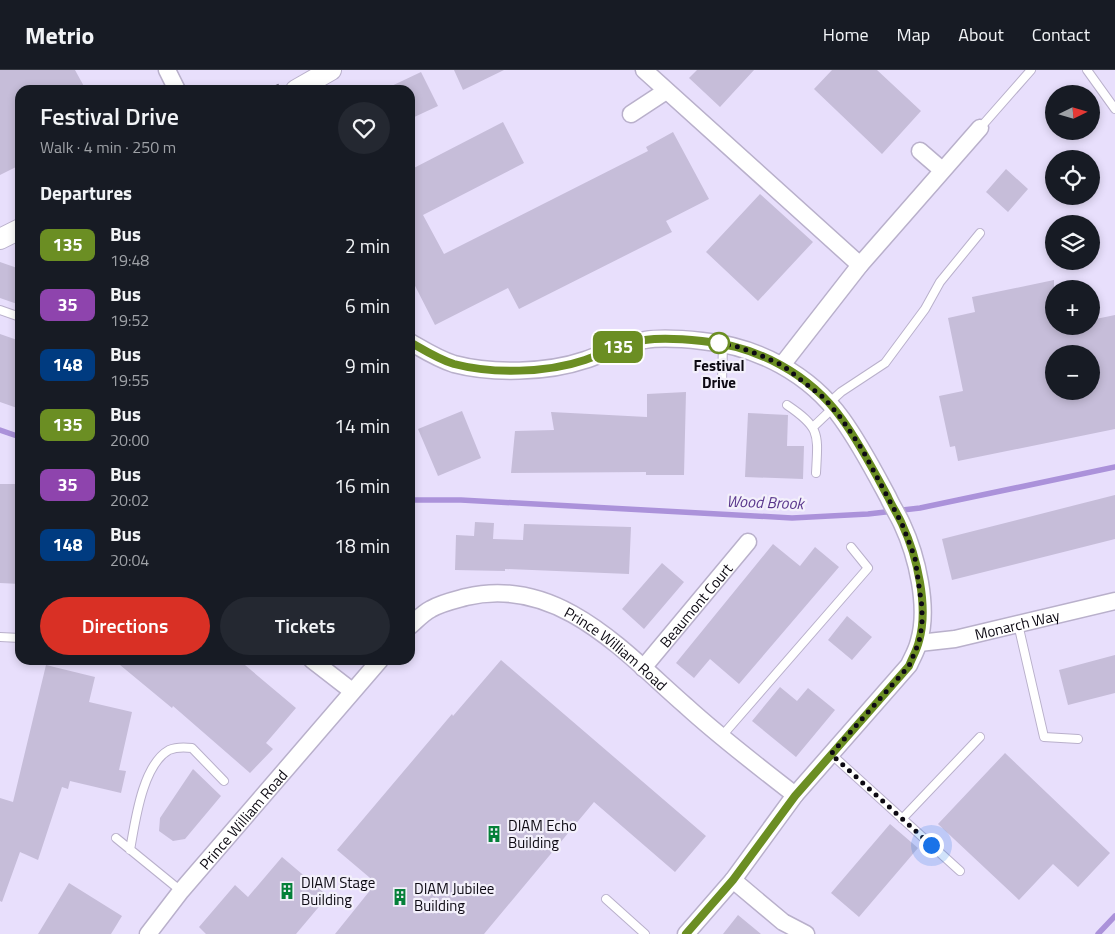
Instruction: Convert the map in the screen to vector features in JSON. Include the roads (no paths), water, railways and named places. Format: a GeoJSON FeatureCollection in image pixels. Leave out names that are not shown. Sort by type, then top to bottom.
{"type":"FeatureCollection","features":[{"type":"Feature","properties":{"kind":"street"},"geometry":{"type":"LineString","coordinates":[[166,70],[174,85]]}},
{"type":"Feature","properties":{"kind":"street"},"geometry":{"type":"LineString","coordinates":[[305,85],[331,70]]}},
{"type":"Feature","properties":{"kind":"street"},"geometry":{"type":"LineString","coordinates":[[644,70],[860,265]]}},
{"type":"Feature","properties":{"kind":"street"},"geometry":{"type":"LineString","coordinates":[[632,114],[666,91]]}},
{"type":"Feature","properties":{"kind":"street"},"geometry":{"type":"LineString","coordinates":[[782,365],[860,265],[980,128]]}},
{"type":"Feature","properties":{"kind":"street"},"geometry":{"type":"LineString","coordinates":[[920,151],[942,170]]}},
{"type":"Feature","properties":{"kind":"street"},"geometry":{"type":"LineString","coordinates":[[0,239],[15,232]]}},
{"type":"Feature","properties":{"kind":"street"},"geometry":{"type":"LineString","coordinates":[[415,345],[436,357],[454,364],[477,368],[518,370],[562,366],[584,360],[608,350],[647,340],[689,339],[723,344],[760,355],[782,365],[806,382],[831,406],[862,449],[902,524],[915,558],[922,616],[919,642],[909,666],[795,796],[733,880],[686,934]]}},
{"type":"Feature","properties":{"kind":"street","name":"Beaumont Court"},"geometry":{"type":"LineString","coordinates":[[643,668],[748,542]]}},
{"type":"Feature","properties":{"kind":"street","name":"Prince William Road"},"geometry":{"type":"LineString","coordinates":[[415,622],[431,608],[477,594],[498,592],[520,594],[541,599],[562,608],[583,619],[643,668],[721,737],[795,796]]}},
{"type":"Feature","properties":{"kind":"street","name":"Monarch Way"},"geometry":{"type":"LineString","coordinates":[[919,642],[955,639],[1115,601]]}},
{"type":"Feature","properties":{"kind":"street"},"geometry":{"type":"LineString","coordinates":[[318,665],[352,691]]}},
{"type":"Feature","properties":{"kind":"street","name":"Prince William Road"},"geometry":{"type":"LineString","coordinates":[[148,934],[181,891],[375,665]]}},
{"type":"Feature","properties":{"kind":"street"},"geometry":{"type":"LineString","coordinates":[[733,880],[783,922],[806,934]]}},
{"type":"Feature","properties":{"kind":"lane"},"geometry":{"type":"LineString","coordinates":[[980,128],[1031,70]]}},
{"type":"Feature","properties":{"kind":"lane"},"geometry":{"type":"LineString","coordinates":[[1087,70],[1115,109]]}},
{"type":"Feature","properties":{"kind":"lane"},"geometry":{"type":"LineString","coordinates":[[813,427],[841,392],[885,363],[925,309],[940,282],[980,232]]}},
{"type":"Feature","properties":{"kind":"lane"},"geometry":{"type":"LineString","coordinates":[[0,310],[15,315]]}},
{"type":"Feature","properties":{"kind":"lane"},"geometry":{"type":"LineString","coordinates":[[722,382],[723,344]]}},
{"type":"Feature","properties":{"kind":"lane"},"geometry":{"type":"LineString","coordinates":[[787,405],[813,427],[818,442],[816,473]]}},
{"type":"Feature","properties":{"kind":"lane"},"geometry":{"type":"LineString","coordinates":[[721,737],[868,568],[851,548]]}},
{"type":"Feature","properties":{"kind":"lane"},"geometry":{"type":"LineString","coordinates":[[1018,624],[1044,737],[1078,739]]}},
{"type":"Feature","properties":{"kind":"lane"},"geometry":{"type":"LineString","coordinates":[[0,636],[15,638]]}},
{"type":"Feature","properties":{"kind":"lane"},"geometry":{"type":"LineString","coordinates":[[902,819],[980,737]]}},
{"type":"Feature","properties":{"kind":"lane"},"geometry":{"type":"LineString","coordinates":[[130,850],[138,805],[148,778],[157,761],[168,750],[180,747],[192,748],[224,781]]}},
{"type":"Feature","properties":{"kind":"lane"},"geometry":{"type":"LineString","coordinates":[[831,754],[960,871]]}},
{"type":"Feature","properties":{"kind":"lane"},"geometry":{"type":"LineString","coordinates":[[116,838],[181,891]]}},
{"type":"Feature","properties":{"kind":"lane"},"geometry":{"type":"LineString","coordinates":[[606,899],[645,934]]}},
{"type":"Feature","properties":{"kind":"waterway","name":"Wood Brook"},"geometry":{"type":"LineString","coordinates":[[0,430],[15,435]]}},
{"type":"Feature","properties":{"kind":"waterway","name":"Wood Brook"},"geometry":{"type":"LineString","coordinates":[[415,500],[461,500],[792,518],[868,514],[920,508],[1115,467]]}},
{"type":"Feature","properties":{"kind":"waterway"},"geometry":{"type":"LineString","coordinates":[[1098,934],[1115,916]]}},
{"type":"Feature","properties":{"kind":"place","name":"Festival Drive"},"geometry":{"type":"Point","coordinates":[719,343]}},
{"type":"Feature","properties":{"kind":"place","name":"DIAM Echo Building"},"geometry":{"type":"Point","coordinates":[494,834]}},
{"type":"Feature","properties":{"kind":"place","name":"DIAM Stage Building"},"geometry":{"type":"Point","coordinates":[287,891]}},
{"type":"Feature","properties":{"kind":"place","name":"DIAM Jubilee Building"},"geometry":{"type":"Point","coordinates":[400,897]}}]}
